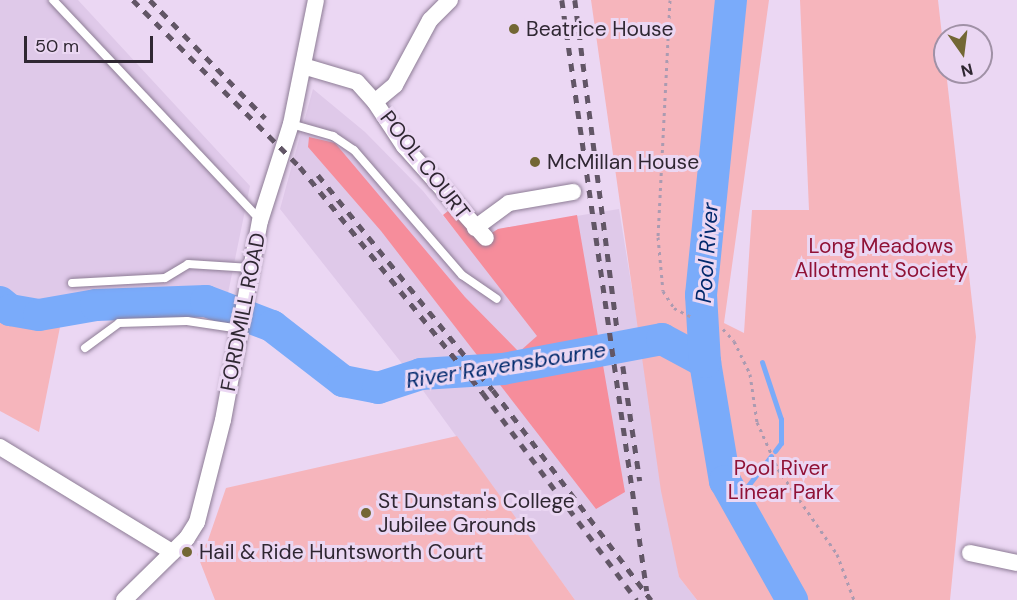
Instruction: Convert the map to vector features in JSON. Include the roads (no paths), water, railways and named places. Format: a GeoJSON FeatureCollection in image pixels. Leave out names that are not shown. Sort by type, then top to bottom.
{"type":"FeatureCollection","features":[{"type":"Feature","properties":{"kind":"street","name":"FORDMILL ROAD"},"geometry":{"type":"LineString","coordinates":[[124,600],[172,552],[196,522],[240,329],[261,221],[291,124],[316,0]]}},
{"type":"Feature","properties":{"kind":"street","name":"POOL COURT"},"geometry":{"type":"LineString","coordinates":[[375,102],[395,85],[430,20],[450,0]]}},
{"type":"Feature","properties":{"kind":"street","name":"POOL COURT"},"geometry":{"type":"LineString","coordinates":[[303,66],[357,82],[375,102],[404,146],[481,233],[509,203],[573,192]]}},
{"type":"Feature","properties":{"kind":"street"},"geometry":{"type":"LineString","coordinates":[[0,447],[172,552]]}},
{"type":"Feature","properties":{"kind":"street"},"geometry":{"type":"LineString","coordinates":[[970,553],[1017,564]]}},
{"type":"Feature","properties":{"kind":"lane"},"geometry":{"type":"LineString","coordinates":[[53,0],[261,221]]}},
{"type":"Feature","properties":{"kind":"lane"},"geometry":{"type":"LineString","coordinates":[[291,124],[344,140],[462,275],[497,299]]}},
{"type":"Feature","properties":{"kind":"lane"},"geometry":{"type":"LineString","coordinates":[[72,283],[165,278],[188,264],[251,268]]}},
{"type":"Feature","properties":{"kind":"lane"},"geometry":{"type":"LineString","coordinates":[[85,348],[118,323],[187,321],[240,329]]}},
{"type":"Feature","properties":{"kind":"waterway","name":"Pool River"},"geometry":{"type":"LineString","coordinates":[[705,362],[701,295],[731,0]]}},
{"type":"Feature","properties":{"kind":"waterway","name":"River Ravensbourne"},"geometry":{"type":"LineString","coordinates":[[0,302],[10,310],[39,315],[96,305],[206,301],[272,326],[343,381],[378,388],[421,374],[503,369],[662,339],[705,362],[725,481],[792,600]]}},
{"type":"Feature","properties":{"kind":"waterway"},"geometry":{"type":"LineString","coordinates":[[762,362],[781,419],[781,443],[775,451]]}},
{"type":"Feature","properties":{"kind":"waterway"},"geometry":{"type":"LineString","coordinates":[[736,501],[771,456]]}},
{"type":"Feature","properties":{"kind":"railway"},"geometry":{"type":"LineString","coordinates":[[133,0],[300,167],[483,393],[637,600]]}},
{"type":"Feature","properties":{"kind":"railway"},"geometry":{"type":"LineString","coordinates":[[150,0],[265,118]]}},
{"type":"Feature","properties":{"kind":"railway"},"geometry":{"type":"LineString","coordinates":[[562,0],[647,591]]}},
{"type":"Feature","properties":{"kind":"railway"},"geometry":{"type":"LineString","coordinates":[[575,0],[617,327]]}},
{"type":"Feature","properties":{"kind":"railway"},"geometry":{"type":"LineString","coordinates":[[318,175],[493,390],[651,600]]}},
{"type":"Feature","properties":{"kind":"railway"},"geometry":{"type":"LineString","coordinates":[[623,366],[640,481]]}},
{"type":"Feature","properties":{"kind":"place","name":"Beatrice House"},"geometry":{"type":"Point","coordinates":[514,29]}},
{"type":"Feature","properties":{"kind":"place","name":"McMillan House"},"geometry":{"type":"Point","coordinates":[535,162]}},
{"type":"Feature","properties":{"kind":"place","name":"St Dunstan's College Jubilee Grounds"},"geometry":{"type":"Point","coordinates":[366,513]}},
{"type":"Feature","properties":{"kind":"place","name":"Hail & Ride Huntsworth Court"},"geometry":{"type":"Point","coordinates":[187,552]}},
{"type":"Feature","properties":{"kind":"park label","name":"Long Meadows Allotment Society"},"geometry":{"type":"Point","coordinates":[881,258]}},
{"type":"Feature","properties":{"kind":"park label","name":"Pool River Linear Park"},"geometry":{"type":"Point","coordinates":[781,480]}}]}
